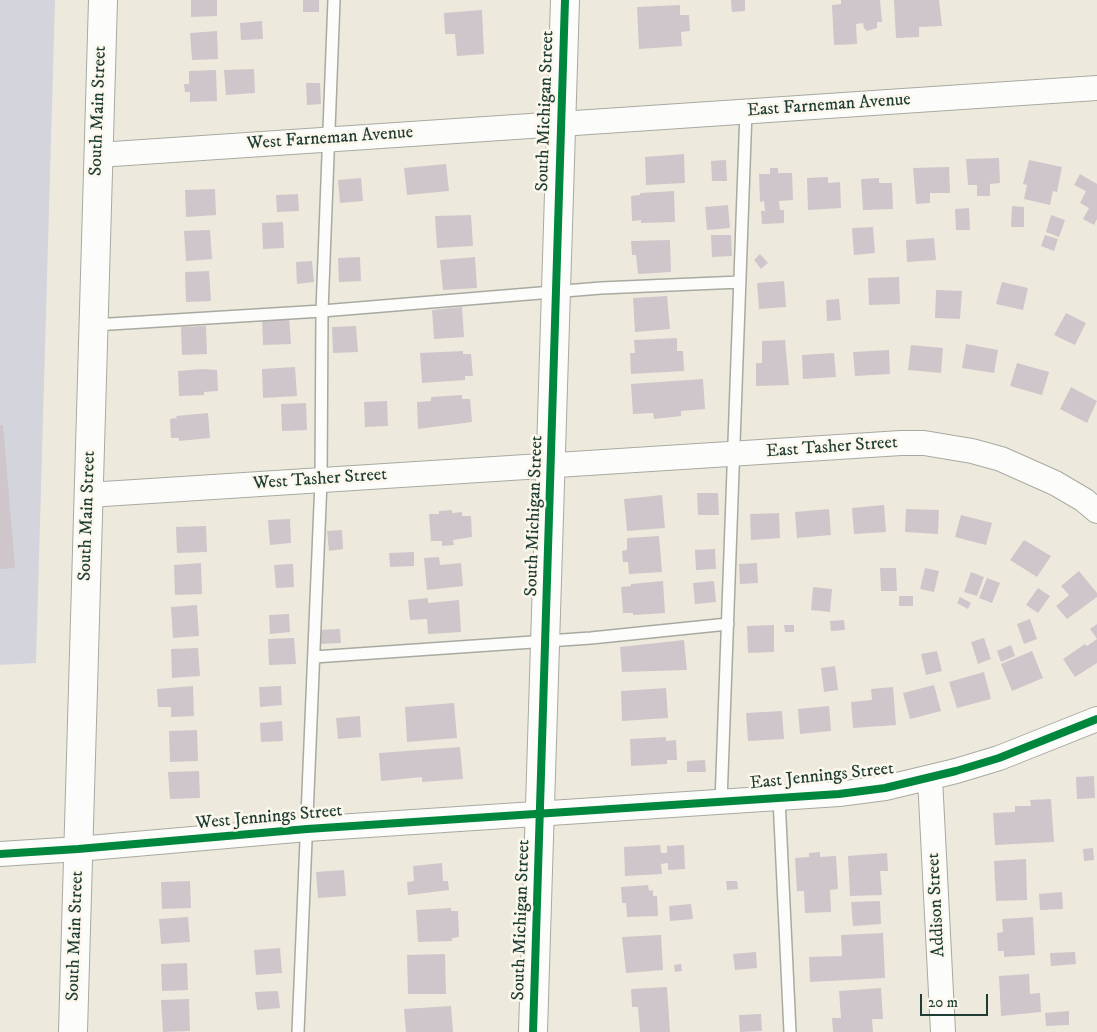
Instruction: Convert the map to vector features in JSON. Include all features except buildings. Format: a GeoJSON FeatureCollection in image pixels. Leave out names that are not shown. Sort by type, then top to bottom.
{"type":"FeatureCollection","features":[{"type":"Feature","properties":{"kind":"main road","name":"South Main Street"},"geometry":{"type":"LineString","coordinates":[[73,1032],[103,0]]}},
{"type":"Feature","properties":{"kind":"main road","name":"South Michigan Street"},"geometry":{"type":"LineString","coordinates":[[533,1032],[565,0]]}},
{"type":"Feature","properties":{"kind":"street","name":"East Farneman Avenue"},"geometry":{"type":"LineString","coordinates":[[562,123],[1097,88]]}},
{"type":"Feature","properties":{"kind":"street","name":"West Farneman Avenue"},"geometry":{"type":"LineString","coordinates":[[98,155],[562,123]]}},
{"type":"Feature","properties":{"kind":"street","name":"East Tasher Street"},"geometry":{"type":"LineString","coordinates":[[552,464],[901,443],[924,444],[972,451],[1001,459],[1055,483],[1084,500],[1097,511]]}},
{"type":"Feature","properties":{"kind":"street","name":"West Tasher Street"},"geometry":{"type":"LineString","coordinates":[[88,495],[321,481],[552,464]]}},
{"type":"Feature","properties":{"kind":"street","name":"East Jennings Street"},"geometry":{"type":"LineString","coordinates":[[540,814],[839,794],[930,778],[999,758],[1097,719]]}},
{"type":"Feature","properties":{"kind":"street","name":"Addison Street"},"geometry":{"type":"LineString","coordinates":[[930,778],[943,1032]]}},
{"type":"Feature","properties":{"kind":"street","name":"West Jennings Street"},"geometry":{"type":"LineString","coordinates":[[0,854],[78,849],[307,828],[540,814]]}},
{"type":"Feature","properties":{"kind":"lane"},"geometry":{"type":"LineString","coordinates":[[298,1032],[321,481],[322,311],[334,0]]}},
{"type":"Feature","properties":{"kind":"lane"},"geometry":{"type":"LineString","coordinates":[[721,802],[746,112]]}},
{"type":"Feature","properties":{"kind":"lane"},"geometry":{"type":"LineString","coordinates":[[94,325],[322,311],[555,292],[740,282]]}},
{"type":"Feature","properties":{"kind":"lane"},"geometry":{"type":"LineString","coordinates":[[314,657],[728,624]]}},
{"type":"Feature","properties":{"kind":"lane"},"geometry":{"type":"LineString","coordinates":[[779,798],[790,1032]]}},
{"type":"Feature","properties":{"kind":"shaded area"},"geometry":{"type":"Polygon","coordinates":[[[0,0],[55,0],[36,663],[0,665],[0,0]]]}},
{"type":"Feature","properties":{"kind":"cycle path"},"geometry":{"type":"LineString","coordinates":[[533,1032],[565,0]]}},
{"type":"Feature","properties":{"kind":"cycle path"},"geometry":{"type":"LineString","coordinates":[[0,854],[307,829],[839,794],[885,788],[956,771],[999,758],[1097,719]]}}]}
